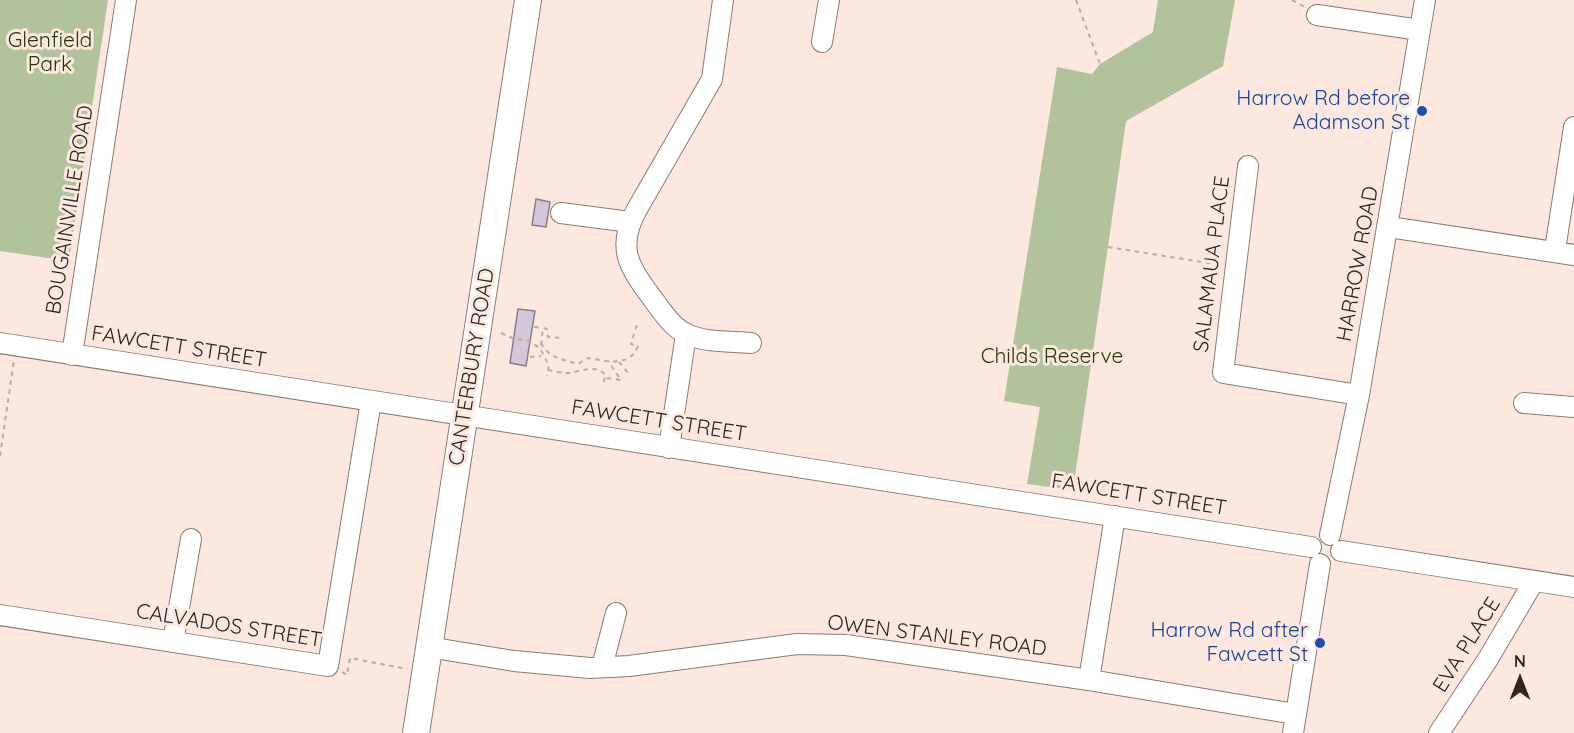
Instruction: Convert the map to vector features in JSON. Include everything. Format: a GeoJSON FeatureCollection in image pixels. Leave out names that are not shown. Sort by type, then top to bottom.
{"type":"FeatureCollection","features":[{"type":"Feature","properties":{"kind":"main road","name":"CANTERBURY ROAD"},"geometry":{"type":"LineString","coordinates":[[416,733],[528,0]]}},
{"type":"Feature","properties":{"kind":"street","name":"BOUGAINVILLE ROAD"},"geometry":{"type":"LineString","coordinates":[[72,355],[126,0]]}},
{"type":"Feature","properties":{"kind":"street"},"geometry":{"type":"LineString","coordinates":[[723,0],[712,79],[630,222],[625,244],[632,271],[667,318],[686,334],[751,344]]}},
{"type":"Feature","properties":{"kind":"street"},"geometry":{"type":"LineString","coordinates":[[822,42],[829,0]]}},
{"type":"Feature","properties":{"kind":"street","name":"HARROW ROAD"},"geometry":{"type":"LineString","coordinates":[[1330,535],[1359,395],[1389,227],[1425,0]]}},
{"type":"Feature","properties":{"kind":"street"},"geometry":{"type":"LineString","coordinates":[[1317,15],[1420,30]]}},
{"type":"Feature","properties":{"kind":"street"},"geometry":{"type":"LineString","coordinates":[[1389,227],[1565,253],[1574,127]]}},
{"type":"Feature","properties":{"kind":"street","name":"SALAMAUA PLACE"},"geometry":{"type":"LineString","coordinates":[[1248,166],[1223,373],[1359,395]]}},
{"type":"Feature","properties":{"kind":"street"},"geometry":{"type":"LineString","coordinates":[[561,213],[630,222]]}},
{"type":"Feature","properties":{"kind":"street"},"geometry":{"type":"LineString","coordinates":[[669,447],[686,334]]}},
{"type":"Feature","properties":{"kind":"street","name":"FAWCETT STREET"},"geometry":{"type":"LineString","coordinates":[[8,344],[1311,547]]}},
{"type":"Feature","properties":{"kind":"street","name":"CALVADOS STREET"},"geometry":{"type":"LineString","coordinates":[[0,615],[328,666],[371,401]]}},
{"type":"Feature","properties":{"kind":"street"},"geometry":{"type":"LineString","coordinates":[[1524,403],[1574,407]]}},
{"type":"Feature","properties":{"kind":"street"},"geometry":{"type":"LineString","coordinates":[[1089,680],[1115,516]]}},
{"type":"Feature","properties":{"kind":"street"},"geometry":{"type":"LineString","coordinates":[[1330,535],[1340,543],[1341,551],[1336,562],[1328,565],[1320,564],[1311,555],[1311,547],[1316,538],[1330,535]]}},
{"type":"Feature","properties":{"kind":"street"},"geometry":{"type":"LineString","coordinates":[[173,642],[190,539]]}},
{"type":"Feature","properties":{"kind":"street"},"geometry":{"type":"LineString","coordinates":[[1341,551],[1574,587]]}},
{"type":"Feature","properties":{"kind":"street"},"geometry":{"type":"LineString","coordinates":[[1294,723],[1320,564]]}},
{"type":"Feature","properties":{"kind":"street","name":"EVA PLACE"},"geometry":{"type":"LineString","coordinates":[[1438,733],[1488,659],[1534,581]]}},
{"type":"Feature","properties":{"kind":"street"},"geometry":{"type":"LineString","coordinates":[[602,667],[616,613]]}},
{"type":"Feature","properties":{"kind":"street","name":"OWEN STANLEY ROAD"},"geometry":{"type":"LineString","coordinates":[[428,647],[514,661],[602,667],[629,666],[797,644],[846,645],[1089,680],[1294,723]]}},
{"type":"Feature","properties":{"kind":"path"},"geometry":{"type":"LineString","coordinates":[[1076,0],[1100,64]]}},
{"type":"Feature","properties":{"kind":"path"},"geometry":{"type":"LineString","coordinates":[[1108,247],[1235,267]]}},
{"type":"Feature","properties":{"kind":"path"},"geometry":{"type":"LineString","coordinates":[[541,344],[546,353],[559,360],[577,363],[588,358],[619,362],[626,360],[638,347],[631,344],[636,327],[641,322]]}},
{"type":"Feature","properties":{"kind":"path"},"geometry":{"type":"LineString","coordinates":[[534,327],[547,329],[548,337],[563,338]]}},
{"type":"Feature","properties":{"kind":"path"},"geometry":{"type":"LineString","coordinates":[[543,328],[540,348],[548,370],[547,376]]}},
{"type":"Feature","properties":{"kind":"path"},"geometry":{"type":"LineString","coordinates":[[501,333],[529,341],[540,348]]}},
{"type":"Feature","properties":{"kind":"path"},"geometry":{"type":"LineString","coordinates":[[0,456],[8,344]]}},
{"type":"Feature","properties":{"kind":"path"},"geometry":{"type":"LineString","coordinates":[[530,357],[542,356]]}},
{"type":"Feature","properties":{"kind":"path"},"geometry":{"type":"LineString","coordinates":[[548,370],[562,374],[584,369],[605,374],[607,378],[621,380],[608,362]]}},
{"type":"Feature","properties":{"kind":"path"},"geometry":{"type":"LineString","coordinates":[[619,362],[628,373]]}},
{"type":"Feature","properties":{"kind":"path"},"geometry":{"type":"LineString","coordinates":[[576,371],[577,363]]}},
{"type":"Feature","properties":{"kind":"path"},"geometry":{"type":"LineString","coordinates":[[604,382],[605,374]]}},
{"type":"Feature","properties":{"kind":"path"},"geometry":{"type":"LineString","coordinates":[[328,666],[347,675],[350,658],[410,669]]}},
{"type":"Feature","properties":{"kind":"green space","name":"Glenfield Park"},"geometry":{"type":"Polygon","coordinates":[[[0,0],[108,0],[69,261],[0,251],[0,0]]]}},
{"type":"Feature","properties":{"kind":"green space","name":"Childs Reserve"},"geometry":{"type":"Polygon","coordinates":[[[1158,0],[1235,0],[1223,66],[1126,121],[1073,490],[1027,484],[1040,407],[1004,401],[1057,67],[1092,74],[1100,64],[1153,32],[1158,0]]]}},
{"type":"Feature","properties":{"kind":"building"},"geometry":{"type":"Polygon","coordinates":[[[536,199],[550,202],[546,227],[532,225],[536,199]]]}},
{"type":"Feature","properties":{"kind":"building"},"geometry":{"type":"Polygon","coordinates":[[[518,309],[535,311],[526,366],[510,363],[518,309]]]}},
{"type":"Feature","properties":{"kind":"place","name":"Harrow Rd before Adamson St"},"geometry":{"type":"Point","coordinates":[1422,111]}},
{"type":"Feature","properties":{"kind":"place","name":"Harrow Rd after Fawcett St"},"geometry":{"type":"Point","coordinates":[1320,643]}}]}
